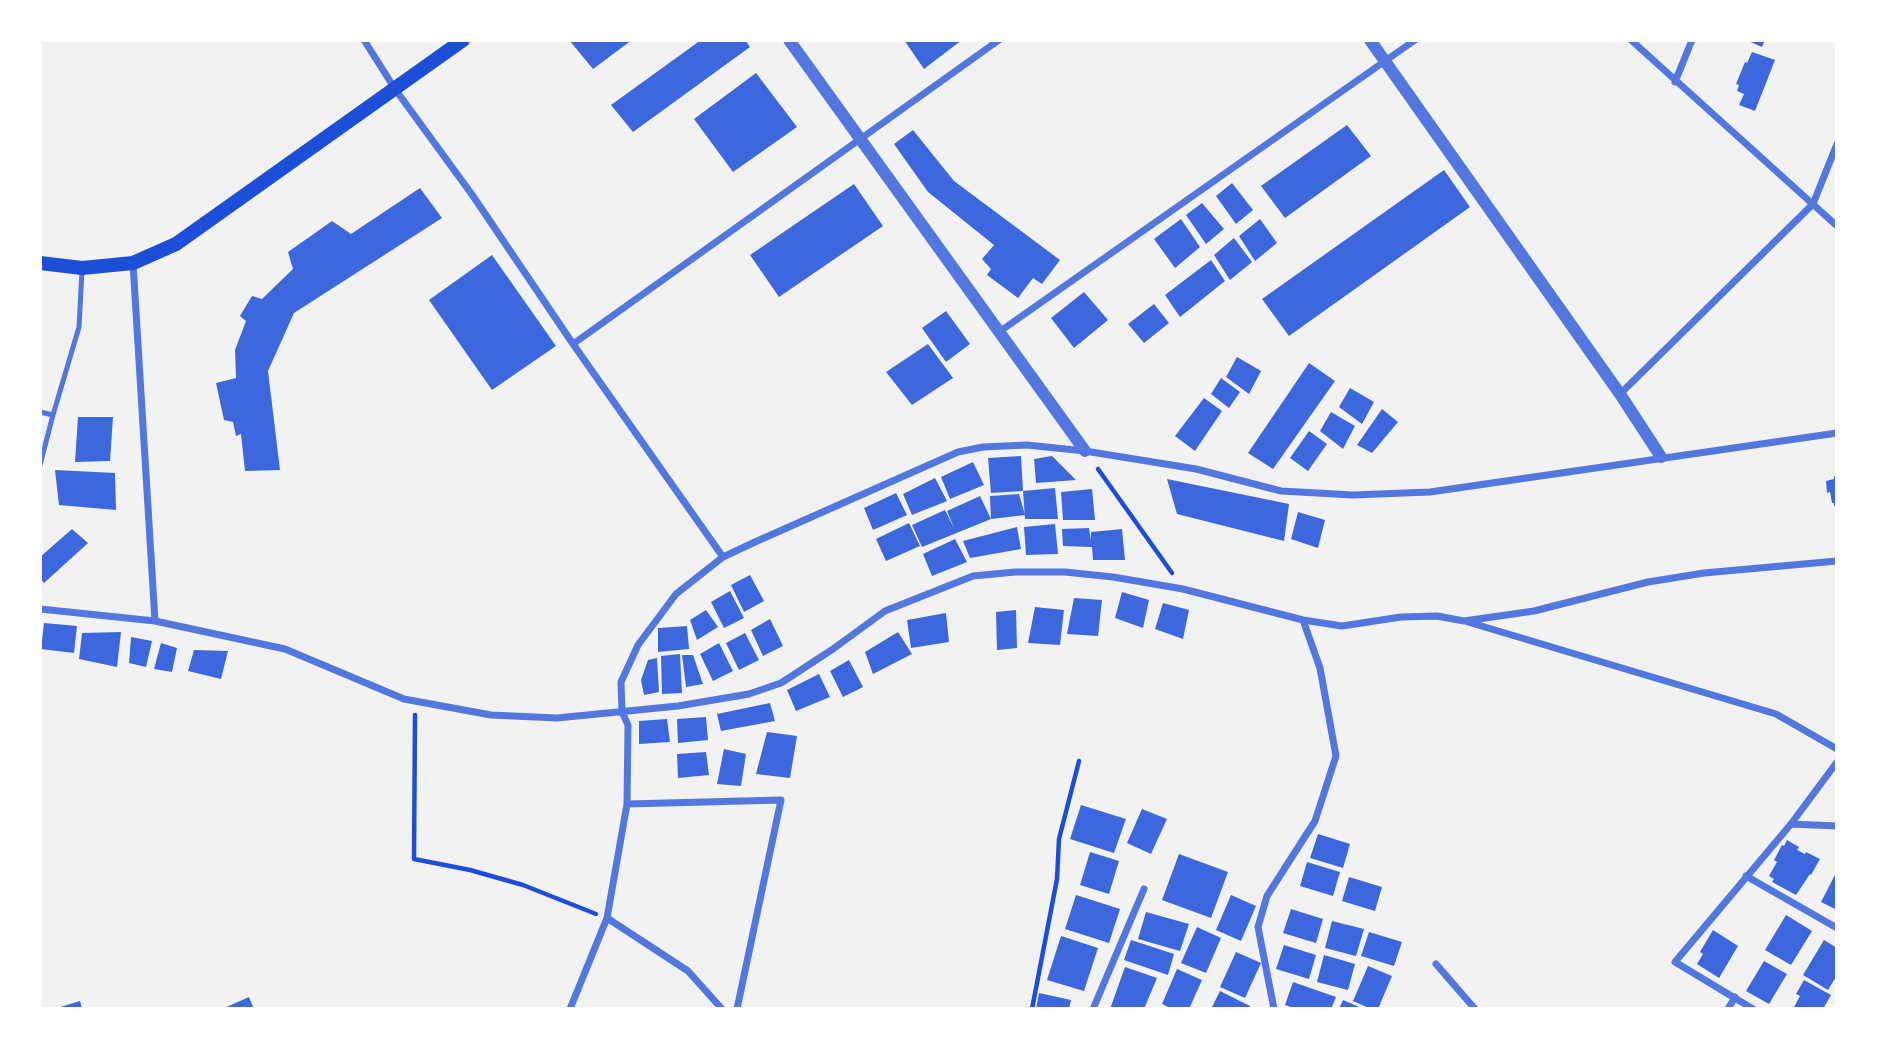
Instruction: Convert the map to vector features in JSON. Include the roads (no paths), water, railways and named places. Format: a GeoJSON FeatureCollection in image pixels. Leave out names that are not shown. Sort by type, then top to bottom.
{"type":"FeatureCollection","features":[{"type":"Feature","properties":{"kind":"main road"},"geometry":{"type":"LineString","coordinates":[[40,263],[82,268],[132,262],[176,244],[463,40]]}},
{"type":"Feature","properties":{"kind":"street"},"geometry":{"type":"LineString","coordinates":[[364,40],[395,89],[473,196],[723,557]]}},
{"type":"Feature","properties":{"kind":"street"},"geometry":{"type":"LineString","coordinates":[[789,40],[1085,451]]}},
{"type":"Feature","properties":{"kind":"street"},"geometry":{"type":"LineString","coordinates":[[573,344],[999,40]]}},
{"type":"Feature","properties":{"kind":"street"},"geometry":{"type":"LineString","coordinates":[[1370,40],[1620,394],[1661,457]]}},
{"type":"Feature","properties":{"kind":"street"},"geometry":{"type":"LineString","coordinates":[[999,332],[1415,40]]}},
{"type":"Feature","properties":{"kind":"street"},"geometry":{"type":"LineString","coordinates":[[1631,40],[1837,226]]}},
{"type":"Feature","properties":{"kind":"street"},"geometry":{"type":"LineString","coordinates":[[1675,82],[1692,40]]}},
{"type":"Feature","properties":{"kind":"street"},"geometry":{"type":"LineString","coordinates":[[1620,394],[1813,204],[1837,144]]}},
{"type":"Feature","properties":{"kind":"street"},"geometry":{"type":"LineString","coordinates":[[132,262],[155,621]]}},
{"type":"Feature","properties":{"kind":"street"},"geometry":{"type":"LineString","coordinates":[[573,1007],[607,918],[627,804],[628,725],[622,712],[621,682],[638,645],[676,594],[723,557],[958,452],[983,447],[1027,445],[1085,451],[1196,470],[1281,491],[1353,495],[1430,492],[1837,433]]}},
{"type":"Feature","properties":{"kind":"street"},"geometry":{"type":"LineString","coordinates":[[1464,621],[1534,611],[1659,580],[1704,573],[1837,561]]}},
{"type":"Feature","properties":{"kind":"street"},"geometry":{"type":"LineString","coordinates":[[40,609],[155,621],[285,649],[404,699],[491,715],[557,718],[678,706],[749,694],[781,683],[885,611],[973,576],[1014,572],[1065,572],[1183,589],[1303,620],[1342,626],[1401,617],[1437,616],[1464,621],[1776,713],[1837,749]]}},
{"type":"Feature","properties":{"kind":"street"},"geometry":{"type":"LineString","coordinates":[[1274,1009],[1258,927],[1267,896],[1315,821],[1336,756],[1320,668],[1303,620]]}},
{"type":"Feature","properties":{"kind":"street"},"geometry":{"type":"LineString","coordinates":[[1753,1009],[1675,962],[1791,824],[1837,762]]}},
{"type":"Feature","properties":{"kind":"street"},"geometry":{"type":"LineString","coordinates":[[627,804],[781,800],[737,1009]]}},
{"type":"Feature","properties":{"kind":"street"},"geometry":{"type":"LineString","coordinates":[[1791,824],[1837,827]]}},
{"type":"Feature","properties":{"kind":"street"},"geometry":{"type":"LineString","coordinates":[[1746,876],[1837,928]]}},
{"type":"Feature","properties":{"kind":"street"},"geometry":{"type":"LineString","coordinates":[[1093,1009],[1144,890]]}},
{"type":"Feature","properties":{"kind":"street"},"geometry":{"type":"LineString","coordinates":[[607,918],[688,971],[722,1009]]}},
{"type":"Feature","properties":{"kind":"street"},"geometry":{"type":"LineString","coordinates":[[1436,964],[1475,1009]]}},
{"type":"Feature","properties":{"kind":"street"},"geometry":{"type":"LineString","coordinates":[[1728,1009],[1735,997]]}},
{"type":"Feature","properties":{"kind":"lane"},"geometry":{"type":"LineString","coordinates":[[40,465],[79,327],[82,268]]}},
{"type":"Feature","properties":{"kind":"lane"},"geometry":{"type":"LineString","coordinates":[[40,412],[53,415]]}}]}
